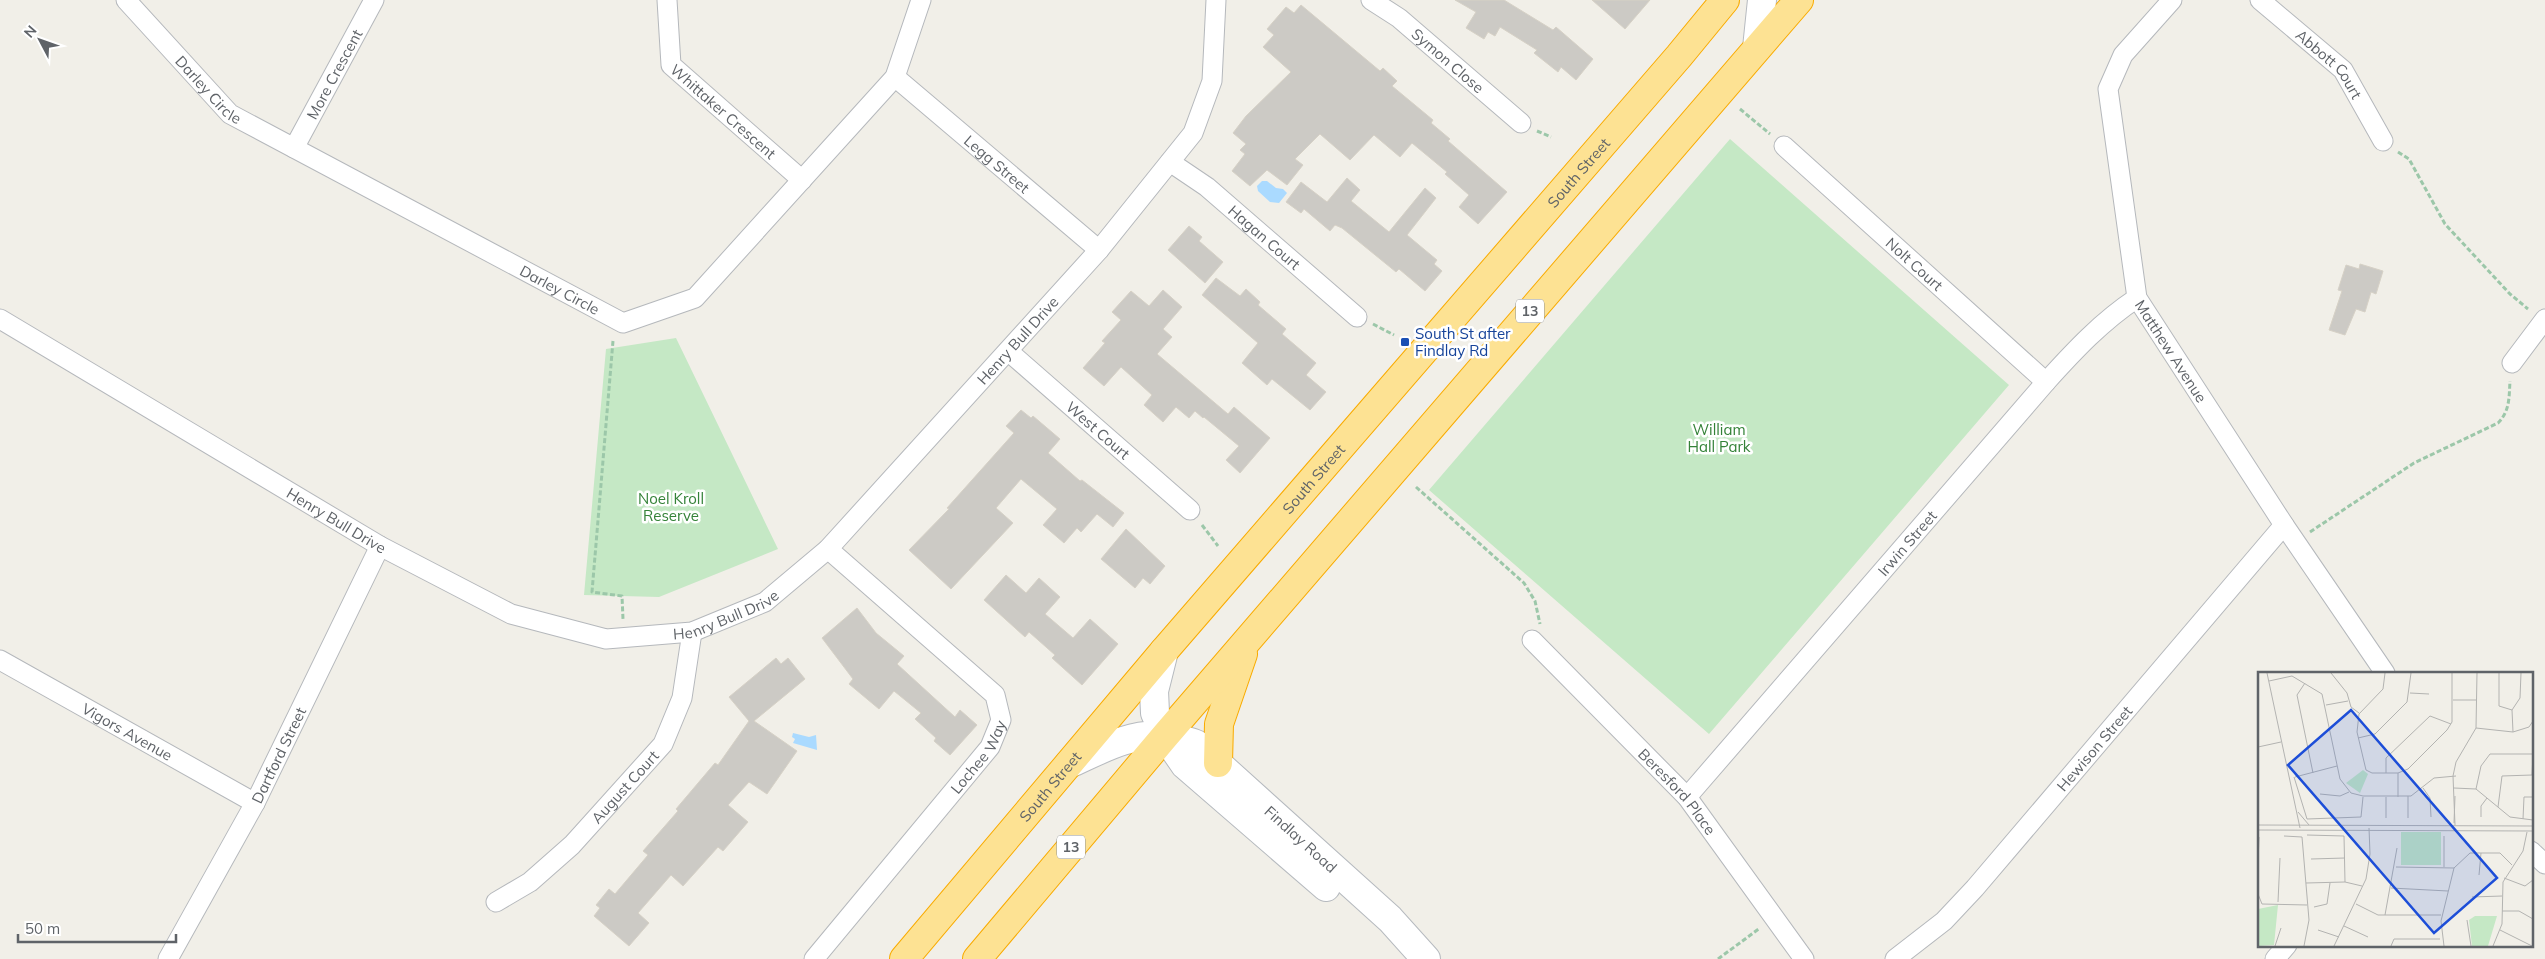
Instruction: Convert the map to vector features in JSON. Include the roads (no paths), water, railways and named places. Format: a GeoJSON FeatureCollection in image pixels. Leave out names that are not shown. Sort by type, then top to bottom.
{"type":"FeatureCollection","features":[{"type":"Feature","properties":{"kind":"highway","name":"South Street"},"geometry":{"type":"LineString","coordinates":[[904,959],[1164,651],[1679,56],[1725,0]]}},
{"type":"Feature","properties":{"kind":"highway","name":"13"},"geometry":{"type":"LineString","coordinates":[[978,959],[1165,736],[1799,0]]}},
{"type":"Feature","properties":{"kind":"highway"},"geometry":{"type":"LineString","coordinates":[[1218,763],[1219,724],[1250,638]]}},
{"type":"Feature","properties":{"kind":"main road"},"geometry":{"type":"LineString","coordinates":[[1757,48],[1762,0]]}},
{"type":"Feature","properties":{"kind":"main road","name":"Findlay Road"},"geometry":{"type":"LineString","coordinates":[[1164,651],[1154,691],[1155,713],[1165,736],[1185,765],[1372,926],[1404,959]]}},
{"type":"Feature","properties":{"kind":"main road","name":"Findlay Road"},"geometry":{"type":"LineString","coordinates":[[1069,764],[1118,743],[1143,737],[1165,736],[1196,744],[1390,920],[1426,959]]}},
{"type":"Feature","properties":{"kind":"street","name":"Darley Circle"},"geometry":{"type":"LineString","coordinates":[[126,0],[230,114],[623,323],[695,298],[895,77],[921,0]]}},
{"type":"Feature","properties":{"kind":"street","name":"More Crescent"},"geometry":{"type":"LineString","coordinates":[[294,148],[374,0]]}},
{"type":"Feature","properties":{"kind":"street","name":"Whittaker Crescent"},"geometry":{"type":"LineString","coordinates":[[668,0],[670,65],[802,180]]}},
{"type":"Feature","properties":{"kind":"street","name":"Henry Bull Drive"},"geometry":{"type":"LineString","coordinates":[[0,319],[380,546],[511,614],[606,639],[692,632],[766,602],[828,549],[1099,250],[1193,132],[1212,81],[1216,0]]}},
{"type":"Feature","properties":{"kind":"street","name":"Symon Close"},"geometry":{"type":"LineString","coordinates":[[1371,0],[1399,18],[1521,124]]}},
{"type":"Feature","properties":{"kind":"street","name":"Matthew Avenue"},"geometry":{"type":"LineString","coordinates":[[2172,0],[2123,55],[2108,89],[2137,298],[2284,526],[2384,672]]}},
{"type":"Feature","properties":{"kind":"street","name":"Abbott Court"},"geometry":{"type":"LineString","coordinates":[[2260,0],[2343,70],[2383,141]]}},
{"type":"Feature","properties":{"kind":"street","name":"Legg Street"},"geometry":{"type":"LineString","coordinates":[[895,77],[1099,250]]}},
{"type":"Feature","properties":{"kind":"street","name":"Nolt Court"},"geometry":{"type":"LineString","coordinates":[[1784,146],[2046,382]]}},
{"type":"Feature","properties":{"kind":"street","name":"Hagan Court"},"geometry":{"type":"LineString","coordinates":[[1170,162],[1206,187],[1357,316]]}},
{"type":"Feature","properties":{"kind":"street","name":"Irwin Street"},"geometry":{"type":"LineString","coordinates":[[1687,797],[2046,382],[2114,313],[2137,298]]}},
{"type":"Feature","properties":{"kind":"street"},"geometry":{"type":"LineString","coordinates":[[2512,363],[2545,320]]}},
{"type":"Feature","properties":{"kind":"street","name":"West Court"},"geometry":{"type":"LineString","coordinates":[[1008,351],[1190,510]]}},
{"type":"Feature","properties":{"kind":"street","name":"Hewison Street"},"geometry":{"type":"LineString","coordinates":[[1895,959],[1944,921],[1975,888],[2284,526]]}},
{"type":"Feature","properties":{"kind":"street","name":"Dartford Street"},"geometry":{"type":"LineString","coordinates":[[168,959],[255,803],[380,546]]}},
{"type":"Feature","properties":{"kind":"street","name":"Lochee Way"},"geometry":{"type":"LineString","coordinates":[[814,959],[990,747],[1001,720],[995,695],[828,549]]}},
{"type":"Feature","properties":{"kind":"street","name":"August Court"},"geometry":{"type":"LineString","coordinates":[[496,902],[530,882],[572,845],[663,744],[682,698],[692,632]]}},
{"type":"Feature","properties":{"kind":"street","name":"Beresford Place"},"geometry":{"type":"LineString","coordinates":[[1532,640],[1687,797],[1804,959]]}},
{"type":"Feature","properties":{"kind":"street","name":"Vigors Avenue"},"geometry":{"type":"LineString","coordinates":[[0,660],[255,803]]}},
{"type":"Feature","properties":{"kind":"street"},"geometry":{"type":"LineString","coordinates":[[2532,852],[2545,864]]}},
{"type":"Feature","properties":{"kind":"street"},"geometry":{"type":"LineString","coordinates":[[2275,959],[2286,946]]}},
{"type":"Feature","properties":{"kind":"water"},"geometry":{"type":"Polygon","coordinates":[[[1262,181],[1267,181],[1287,193],[1279,203],[1270,202],[1258,191],[1257,186],[1262,181]]]}},
{"type":"Feature","properties":{"kind":"water"},"geometry":{"type":"Polygon","coordinates":[[[793,733],[809,737],[816,735],[817,750],[793,743],[795,739],[792,737],[793,733]]]}},
{"type":"Feature","properties":{"kind":"place","name":"South St after Findlay Rd"},"geometry":{"type":"Point","coordinates":[1405,342]}},
{"type":"Feature","properties":{"kind":"park label","name":"William Hall Park"},"geometry":{"type":"Point","coordinates":[1719,438]}},
{"type":"Feature","properties":{"kind":"park label","name":"Noel Kroll Reserve"},"geometry":{"type":"Point","coordinates":[671,506]}}]}
